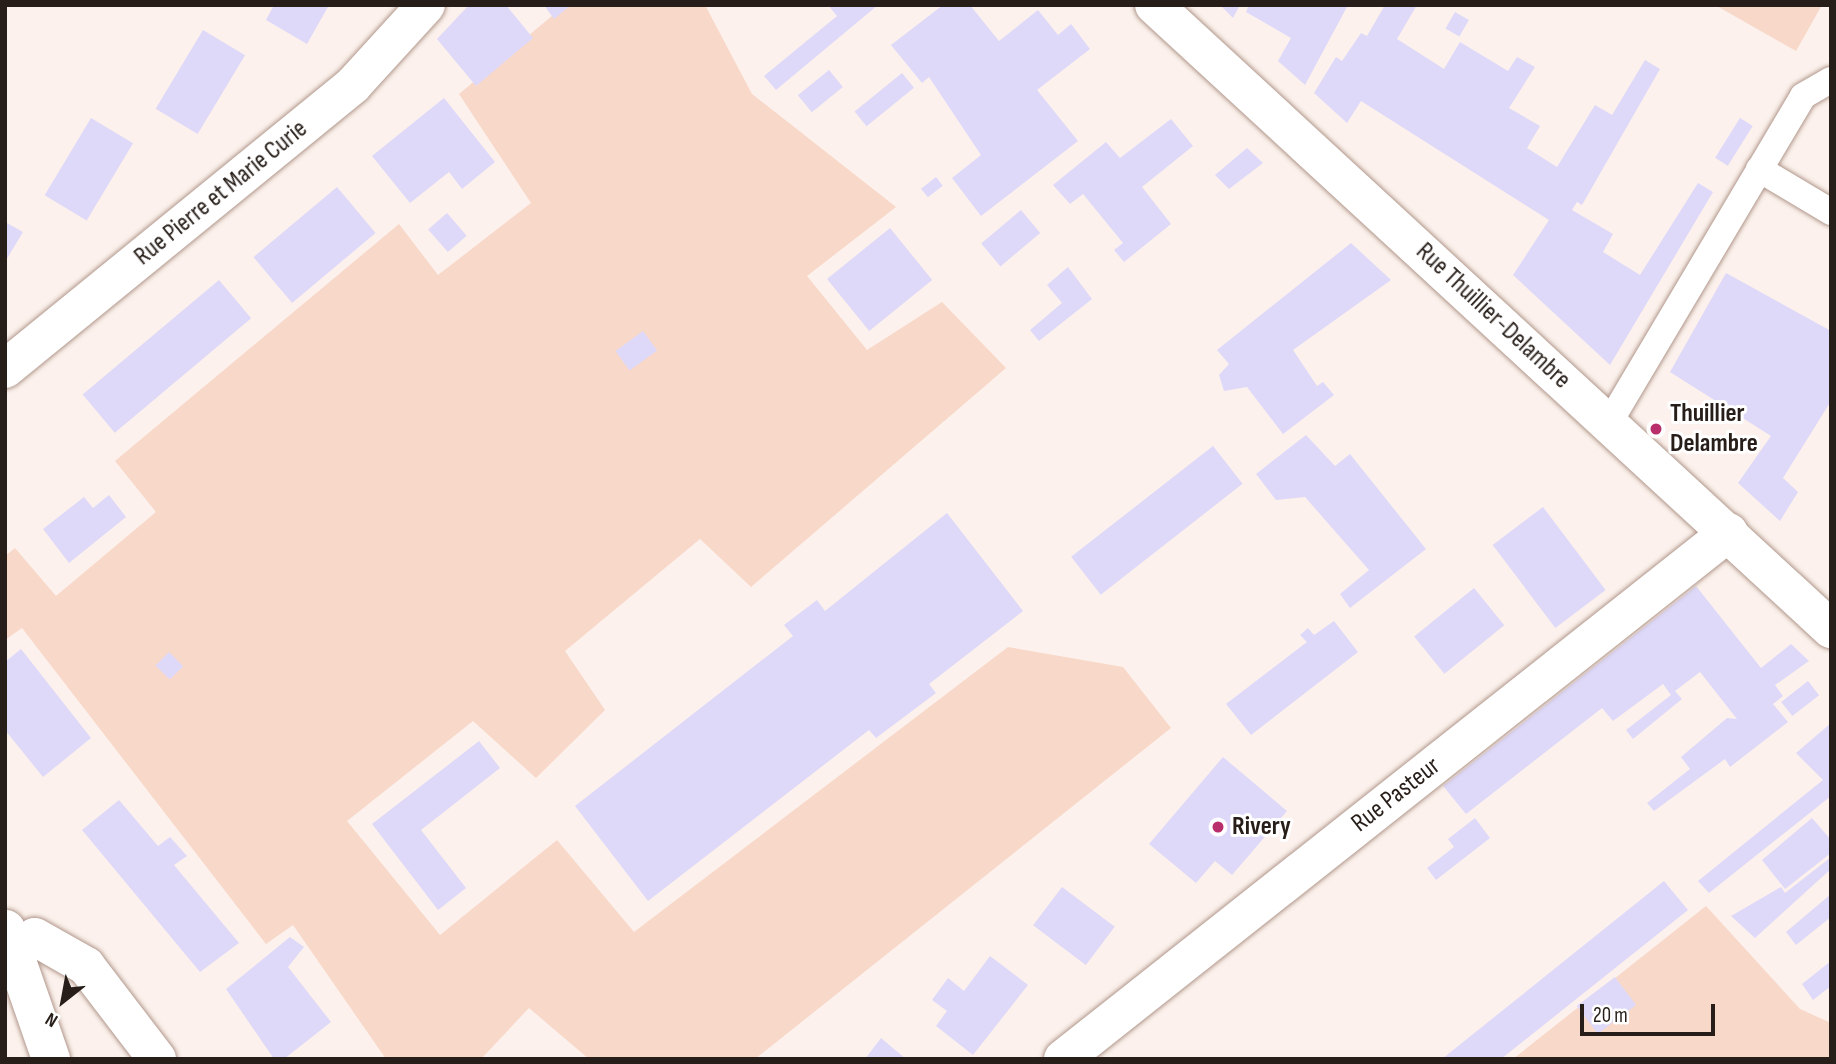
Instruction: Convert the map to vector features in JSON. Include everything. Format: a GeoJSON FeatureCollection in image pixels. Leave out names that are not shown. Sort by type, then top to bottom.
{"type":"FeatureCollection","features":[{"type":"Feature","properties":{"kind":"street","name":"Rue Pierre et Marie Curie"},"geometry":{"type":"LineString","coordinates":[[5,369],[353,85],[426,5]]}},
{"type":"Feature","properties":{"kind":"street","name":"Rue Thuillier-Delambre"},"geometry":{"type":"LineString","coordinates":[[1154,5],[1729,532],[1831,629]]}},
{"type":"Feature","properties":{"kind":"street","name":"Rue Pasteur"},"geometry":{"type":"LineString","coordinates":[[1063,1059],[1729,532]]}},
{"type":"Feature","properties":{"kind":"street"},"geometry":{"type":"LineString","coordinates":[[51,1059],[9,945],[35,937],[86,966],[157,1059]]}},
{"type":"Feature","properties":{"kind":"lane"},"geometry":{"type":"LineString","coordinates":[[1609,423],[1803,96],[1831,80]]}},
{"type":"Feature","properties":{"kind":"lane"},"geometry":{"type":"LineString","coordinates":[[1759,169],[1831,212]]}},
{"type":"Feature","properties":{"kind":"shaded area"},"geometry":{"type":"Polygon","coordinates":[[[565,5],[705,5],[752,94],[896,207],[807,276],[867,350],[942,302],[1006,368],[751,587],[700,539],[565,651],[605,710],[536,778],[473,721],[347,821],[440,935],[557,840],[634,932],[1008,647],[1123,667],[1171,728],[755,1059],[589,1059],[529,1008],[481,1059],[386,1059],[293,925],[266,944],[22,628],[5,640],[5,556],[15,548],[56,596],[156,512],[115,461],[399,224],[438,275],[531,203],[459,94],[565,5]]]}},
{"type":"Feature","properties":{"kind":"shaded area"},"geometry":{"type":"Polygon","coordinates":[[[1715,5],[1822,5],[1796,51],[1715,5]]]}},
{"type":"Feature","properties":{"kind":"shaded area"},"geometry":{"type":"Polygon","coordinates":[[[1706,906],[1800,1009],[1831,1023],[1831,1059],[1513,1059],[1706,906]]]}},
{"type":"Feature","properties":{"kind":"building"},"geometry":{"type":"Polygon","coordinates":[[[274,5],[329,5],[307,44],[266,20],[274,5]]]}},
{"type":"Feature","properties":{"kind":"building"},"geometry":{"type":"Polygon","coordinates":[[[469,5],[506,5],[533,38],[476,86],[437,39],[469,5]]]}},
{"type":"Feature","properties":{"kind":"building"},"geometry":{"type":"Polygon","coordinates":[[[544,5],[571,5],[554,19],[544,5]]]}},
{"type":"Feature","properties":{"kind":"building"},"geometry":{"type":"Polygon","coordinates":[[[828,5],[878,5],[776,90],[764,76],[837,16],[828,5]]]}},
{"type":"Feature","properties":{"kind":"building"},"geometry":{"type":"Polygon","coordinates":[[[943,5],[970,5],[999,41],[1038,10],[1058,35],[1071,24],[1090,49],[1037,90],[1078,141],[981,216],[952,178],[981,155],[929,77],[922,83],[891,45],[943,5]]]}},
{"type":"Feature","properties":{"kind":"building"},"geometry":{"type":"Polygon","coordinates":[[[1220,5],[1240,5],[1233,18],[1220,5]]]}},
{"type":"Feature","properties":{"kind":"building"},"geometry":{"type":"Polygon","coordinates":[[[1249,5],[1348,5],[1305,85],[1278,61],[1291,38],[1246,12],[1249,5]]]}},
{"type":"Feature","properties":{"kind":"building"},"geometry":{"type":"Polygon","coordinates":[[[1385,5],[1417,5],[1397,39],[1444,69],[1460,42],[1508,71],[1517,57],[1535,67],[1509,108],[1540,126],[1527,148],[1557,167],[1595,105],[1612,115],[1645,60],[1660,69],[1582,205],[1577,202],[1572,210],[1613,234],[1603,252],[1640,275],[1698,183],[1713,192],[1610,365],[1513,275],[1549,220],[1361,101],[1347,123],[1314,93],[1336,57],[1342,61],[1361,33],[1367,36],[1385,5]]]}},
{"type":"Feature","properties":{"kind":"building"},"geometry":{"type":"Polygon","coordinates":[[[1455,12],[1469,20],[1459,36],[1446,28],[1455,12]]]}},
{"type":"Feature","properties":{"kind":"building"},"geometry":{"type":"Polygon","coordinates":[[[203,30],[245,55],[198,134],[156,109],[203,30]]]}},
{"type":"Feature","properties":{"kind":"building"},"geometry":{"type":"Polygon","coordinates":[[[829,70],[843,87],[812,112],[798,95],[829,70]]]}},
{"type":"Feature","properties":{"kind":"building"},"geometry":{"type":"Polygon","coordinates":[[[902,73],[914,88],[867,126],[855,111],[902,73]]]}},
{"type":"Feature","properties":{"kind":"building"},"geometry":{"type":"Polygon","coordinates":[[[444,98],[495,162],[462,189],[449,172],[410,203],[372,156],[444,98]]]}},
{"type":"Feature","properties":{"kind":"building"},"geometry":{"type":"Polygon","coordinates":[[[91,118],[133,143],[87,220],[45,195],[91,118]]]}},
{"type":"Feature","properties":{"kind":"building"},"geometry":{"type":"Polygon","coordinates":[[[1740,118],[1753,126],[1728,166],[1715,158],[1740,118]]]}},
{"type":"Feature","properties":{"kind":"building"},"geometry":{"type":"Polygon","coordinates":[[[1171,119],[1193,146],[1142,187],[1171,224],[1124,262],[1114,250],[1123,243],[1083,194],[1070,204],[1053,185],[1106,142],[1120,158],[1171,119]]]}},
{"type":"Feature","properties":{"kind":"building"},"geometry":{"type":"Polygon","coordinates":[[[1247,148],[1263,163],[1229,189],[1215,175],[1247,148]]]}},
{"type":"Feature","properties":{"kind":"building"},"geometry":{"type":"Polygon","coordinates":[[[936,177],[943,186],[928,197],[921,189],[936,177]]]}},
{"type":"Feature","properties":{"kind":"building"},"geometry":{"type":"Polygon","coordinates":[[[337,187],[376,233],[292,303],[254,257],[337,187]]]}},
{"type":"Feature","properties":{"kind":"building"},"geometry":{"type":"Polygon","coordinates":[[[1021,210],[1040,233],[1000,266],[981,243],[1021,210]]]}},
{"type":"Feature","properties":{"kind":"building"},"geometry":{"type":"Polygon","coordinates":[[[447,213],[467,236],[448,252],[428,229],[447,213]]]}},
{"type":"Feature","properties":{"kind":"building"},"geometry":{"type":"Polygon","coordinates":[[[5,222],[23,232],[5,262],[5,222]]]}},
{"type":"Feature","properties":{"kind":"building"},"geometry":{"type":"Polygon","coordinates":[[[890,228],[932,280],[869,331],[827,279],[890,228]]]}},
{"type":"Feature","properties":{"kind":"building"},"geometry":{"type":"Polygon","coordinates":[[[1351,243],[1391,280],[1293,350],[1317,386],[1323,382],[1334,395],[1283,434],[1247,387],[1224,391],[1219,375],[1229,364],[1217,350],[1351,243]]]}},
{"type":"Feature","properties":{"kind":"building"},"geometry":{"type":"Polygon","coordinates":[[[1068,267],[1092,299],[1039,341],[1030,330],[1062,303],[1047,285],[1068,267]]]}},
{"type":"Feature","properties":{"kind":"building"},"geometry":{"type":"Polygon","coordinates":[[[1726,273],[1831,331],[1831,401],[1783,478],[1798,492],[1780,521],[1738,483],[1771,436],[1670,372],[1726,273]]]}},
{"type":"Feature","properties":{"kind":"building"},"geometry":{"type":"Polygon","coordinates":[[[219,280],[251,318],[115,433],[83,394],[219,280]]]}},
{"type":"Feature","properties":{"kind":"building"},"geometry":{"type":"Polygon","coordinates":[[[643,331],[657,350],[630,370],[615,351],[643,331]]]}},
{"type":"Feature","properties":{"kind":"building"},"geometry":{"type":"Polygon","coordinates":[[[1306,435],[1335,466],[1350,454],[1426,549],[1350,608],[1340,594],[1369,570],[1305,497],[1276,500],[1256,474],[1306,435]]]}},
{"type":"Feature","properties":{"kind":"building"},"geometry":{"type":"Polygon","coordinates":[[[1213,446],[1243,484],[1101,595],[1071,557],[1213,446]]]}},
{"type":"Feature","properties":{"kind":"building"},"geometry":{"type":"Polygon","coordinates":[[[109,495],[126,517],[69,563],[43,529],[84,497],[93,508],[109,495]]]}},
{"type":"Feature","properties":{"kind":"building"},"geometry":{"type":"Polygon","coordinates":[[[1543,507],[1606,590],[1555,628],[1493,545],[1543,507]]]}},
{"type":"Feature","properties":{"kind":"building"},"geometry":{"type":"Polygon","coordinates":[[[947,513],[1023,611],[929,684],[936,693],[876,738],[869,730],[648,901],[575,806],[793,636],[784,625],[817,600],[825,611],[947,513]]]}},
{"type":"Feature","properties":{"kind":"building"},"geometry":{"type":"Polygon","coordinates":[[[1696,586],[1761,668],[1791,644],[1809,661],[1775,685],[1783,696],[1773,704],[1788,722],[1730,767],[1725,759],[1654,811],[1647,803],[1690,769],[1681,757],[1727,718],[1737,719],[1700,672],[1675,691],[1682,699],[1633,739],[1626,730],[1671,695],[1663,684],[1613,721],[1602,708],[1466,814],[1443,786],[1696,586]]]}},
{"type":"Feature","properties":{"kind":"building"},"geometry":{"type":"Polygon","coordinates":[[[1474,588],[1504,625],[1444,674],[1414,636],[1474,588]]]}},
{"type":"Feature","properties":{"kind":"building"},"geometry":{"type":"Polygon","coordinates":[[[1334,621],[1358,652],[1251,735],[1226,704],[1307,642],[1300,635],[1308,628],[1314,635],[1334,621]]]}},
{"type":"Feature","properties":{"kind":"building"},"geometry":{"type":"Polygon","coordinates":[[[21,649],[91,738],[43,777],[5,730],[5,662],[21,649]]]}},
{"type":"Feature","properties":{"kind":"building"},"geometry":{"type":"Polygon","coordinates":[[[169,652],[183,666],[170,680],[156,665],[169,652]]]}},
{"type":"Feature","properties":{"kind":"building"},"geometry":{"type":"Polygon","coordinates":[[[1808,681],[1819,695],[1792,716],[1781,702],[1808,681]]]}},
{"type":"Feature","properties":{"kind":"building"},"geometry":{"type":"Polygon","coordinates":[[[1831,723],[1831,796],[1709,893],[1698,881],[1823,780],[1796,753],[1831,723]]]}},
{"type":"Feature","properties":{"kind":"building"},"geometry":{"type":"Polygon","coordinates":[[[479,741],[500,768],[421,830],[466,888],[438,910],[372,824],[479,741]]]}},
{"type":"Feature","properties":{"kind":"building","name":"Rivery"},"geometry":{"type":"Polygon","coordinates":[[[1223,757],[1287,811],[1232,875],[1215,861],[1196,883],[1149,844],[1223,757]]]}},
{"type":"Feature","properties":{"kind":"building"},"geometry":{"type":"Polygon","coordinates":[[[119,800],[158,846],[170,837],[187,856],[174,865],[239,943],[200,972],[82,830],[119,800]]]}},
{"type":"Feature","properties":{"kind":"building"},"geometry":{"type":"Polygon","coordinates":[[[1475,818],[1490,838],[1436,880],[1427,868],[1454,847],[1448,839],[1475,818]]]}},
{"type":"Feature","properties":{"kind":"building"},"geometry":{"type":"Polygon","coordinates":[[[1812,818],[1831,840],[1831,853],[1785,889],[1762,860],[1812,818]]]}},
{"type":"Feature","properties":{"kind":"building"},"geometry":{"type":"Polygon","coordinates":[[[1831,857],[1831,869],[1755,938],[1731,916],[1781,887],[1785,893],[1831,857]]]}},
{"type":"Feature","properties":{"kind":"building"},"geometry":{"type":"Polygon","coordinates":[[[1664,881],[1688,910],[1501,1059],[1442,1059],[1664,881]]]}},
{"type":"Feature","properties":{"kind":"building"},"geometry":{"type":"Polygon","coordinates":[[[1062,887],[1115,927],[1086,965],[1033,925],[1062,887]]]}},
{"type":"Feature","properties":{"kind":"building"},"geometry":{"type":"Polygon","coordinates":[[[1831,894],[1831,917],[1796,945],[1786,932],[1831,894]]]}},
{"type":"Feature","properties":{"kind":"building"},"geometry":{"type":"Polygon","coordinates":[[[290,937],[304,947],[288,967],[331,1022],[284,1059],[274,1059],[226,989],[290,937]]]}},
{"type":"Feature","properties":{"kind":"building"},"geometry":{"type":"Polygon","coordinates":[[[990,956],[1028,985],[973,1055],[936,1026],[947,1011],[932,1000],[948,978],[964,991],[990,956]]]}},
{"type":"Feature","properties":{"kind":"building"},"geometry":{"type":"Polygon","coordinates":[[[1831,961],[1831,986],[1813,1000],[1802,984],[1831,961]]]}},
{"type":"Feature","properties":{"kind":"building"},"geometry":{"type":"Polygon","coordinates":[[[1615,977],[1636,1005],[1598,1034],[1577,1006],[1615,977]]]}},
{"type":"Feature","properties":{"kind":"building"},"geometry":{"type":"Polygon","coordinates":[[[881,1038],[906,1059],[865,1059],[881,1038]]]}},
{"type":"Feature","properties":{"kind":"place","name":"Thuillier Delambre"},"geometry":{"type":"Point","coordinates":[1656,429]}},
{"type":"Feature","properties":{"kind":"place","name":"Rivery"},"geometry":{"type":"Point","coordinates":[1218,827]}}]}
